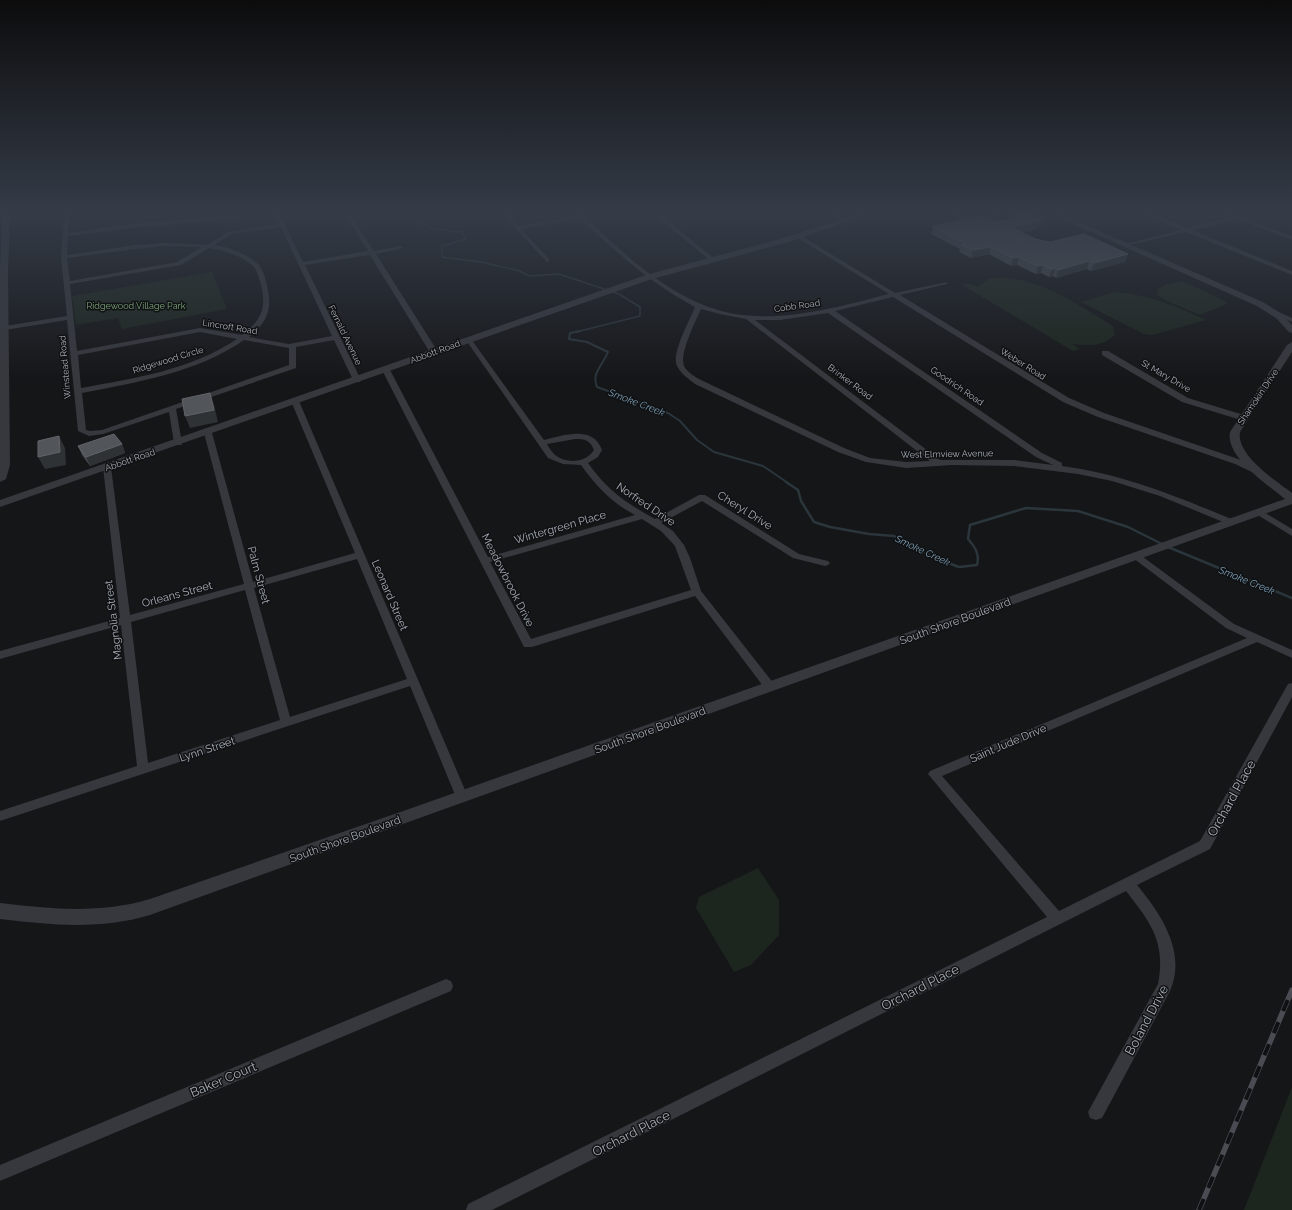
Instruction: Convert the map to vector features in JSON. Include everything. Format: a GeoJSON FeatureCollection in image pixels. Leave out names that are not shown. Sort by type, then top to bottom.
{"type":"FeatureCollection","features":[{"type":"Feature","properties":{"kind":"street","name":"Winstead Road"},"geometry":{"type":"LineString","coordinates":[[65,267],[78,391],[80,429],[89,434],[103,432],[170,408]]}},
{"type":"Feature","properties":{"kind":"street"},"geometry":{"type":"LineString","coordinates":[[67,283],[159,267]]}},
{"type":"Feature","properties":{"kind":"street","name":"Ridgewood Circle"},"geometry":{"type":"LineString","coordinates":[[78,391],[141,378],[187,366],[214,355],[244,338],[260,321],[268,305],[267,293],[257,267]]}},
{"type":"Feature","properties":{"kind":"street","name":"Fernald Avenue"},"geometry":{"type":"LineString","coordinates":[[303,267],[357,380]]}},
{"type":"Feature","properties":{"kind":"street"},"geometry":{"type":"LineString","coordinates":[[382,267],[434,352]]}},
{"type":"Feature","properties":{"kind":"street"},"geometry":{"type":"LineString","coordinates":[[638,267],[649,277],[699,306]]}},
{"type":"Feature","properties":{"kind":"street","name":"Abbott Road"},"geometry":{"type":"LineString","coordinates":[[0,504],[649,277],[685,267]]}},
{"type":"Feature","properties":{"kind":"street","name":"Weber Road"},"geometry":{"type":"LineString","coordinates":[[849,267],[1055,394],[1078,406],[1115,421],[1238,462],[1257,471]]}},
{"type":"Feature","properties":{"kind":"street"},"geometry":{"type":"LineString","coordinates":[[1176,267],[1292,320]]}},
{"type":"Feature","properties":{"kind":"street"},"geometry":{"type":"LineString","coordinates":[[1279,267],[1292,273]]}},
{"type":"Feature","properties":{"kind":"street"},"geometry":{"type":"LineString","coordinates":[[0,479],[5,465],[5,328],[2,271]]}},
{"type":"Feature","properties":{"kind":"street","name":"Cobb Road"},"geometry":{"type":"LineString","coordinates":[[699,306],[724,314],[749,318],[795,317],[945,283]]}},
{"type":"Feature","properties":{"kind":"street","name":"West Elmview Avenue"},"geometry":{"type":"LineString","coordinates":[[699,306],[681,352],[679,360],[682,369],[695,380],[858,456],[880,462],[906,465],[938,463],[1015,463],[1078,471],[1120,481],[1163,494],[1231,522]]}},
{"type":"Feature","properties":{"kind":"street","name":"Goodrich Road"},"geometry":{"type":"LineString","coordinates":[[829,310],[1039,454],[1055,463],[1078,471]]}},
{"type":"Feature","properties":{"kind":"street"},"geometry":{"type":"LineString","coordinates":[[1270,310],[1284,320],[1292,330]]}},
{"type":"Feature","properties":{"kind":"street"},"geometry":{"type":"LineString","coordinates":[[5,328],[71,317]]}},
{"type":"Feature","properties":{"kind":"street","name":"Brinker Road"},"geometry":{"type":"LineString","coordinates":[[749,318],[938,463]]}},
{"type":"Feature","properties":{"kind":"street","name":"Lincroft Road"},"geometry":{"type":"LineString","coordinates":[[74,354],[200,330],[292,345],[336,337]]}},
{"type":"Feature","properties":{"kind":"street"},"geometry":{"type":"LineString","coordinates":[[469,340],[554,459],[566,463],[583,462],[597,454],[598,446],[592,440],[585,437],[572,436],[543,443]]}},
{"type":"Feature","properties":{"kind":"street"},"geometry":{"type":"LineString","coordinates":[[178,443],[170,408],[294,366],[292,345]]}},
{"type":"Feature","properties":{"kind":"street","name":"Shamokin Drive"},"geometry":{"type":"LineString","coordinates":[[1292,346],[1235,432],[1234,437],[1235,444],[1245,459],[1257,471],[1292,499]]}},
{"type":"Feature","properties":{"kind":"street","name":"St Mary Drive"},"geometry":{"type":"LineString","coordinates":[[1105,353],[1185,400],[1244,418]]}},
{"type":"Feature","properties":{"kind":"street","name":"Meadowbrook Drive"},"geometry":{"type":"LineString","coordinates":[[386,370],[528,644],[697,592]]}},
{"type":"Feature","properties":{"kind":"street","name":"Leonard Street"},"geometry":{"type":"LineString","coordinates":[[295,401],[462,797]]}},
{"type":"Feature","properties":{"kind":"street","name":"Palm Street"},"geometry":{"type":"LineString","coordinates":[[208,432],[286,723]]}},
{"type":"Feature","properties":{"kind":"street","name":"Norfred Drive"},"geometry":{"type":"LineString","coordinates":[[583,462],[602,488],[625,506],[654,522],[669,533],[682,548],[690,568],[693,585],[697,592]]}},
{"type":"Feature","properties":{"kind":"street","name":"Magnolia Street"},"geometry":{"type":"LineString","coordinates":[[107,467],[143,769]]}},
{"type":"Feature","properties":{"kind":"street","name":"Cheryl Drive"},"geometry":{"type":"LineString","coordinates":[[654,522],[702,497],[796,556],[825,563]]}},
{"type":"Feature","properties":{"kind":"street","name":"South Shore Boulevard"},"geometry":{"type":"LineString","coordinates":[[0,911],[48,917],[85,918],[126,914],[150,908],[1142,554],[1292,499]]}},
{"type":"Feature","properties":{"kind":"street"},"geometry":{"type":"LineString","coordinates":[[1259,512],[1292,533]]}},
{"type":"Feature","properties":{"kind":"street","name":"Wintergreen Place"},"geometry":{"type":"LineString","coordinates":[[484,560],[643,516]]}},
{"type":"Feature","properties":{"kind":"street"},"geometry":{"type":"LineString","coordinates":[[1142,554],[1230,626],[1292,654]]}},
{"type":"Feature","properties":{"kind":"street","name":"Orleans Street"},"geometry":{"type":"LineString","coordinates":[[0,655],[360,555]]}},
{"type":"Feature","properties":{"kind":"street"},"geometry":{"type":"LineString","coordinates":[[697,592],[770,687]]}},
{"type":"Feature","properties":{"kind":"street","name":"Saint Jude Drive"},"geometry":{"type":"LineString","coordinates":[[1057,919],[934,774],[1257,638]]}},
{"type":"Feature","properties":{"kind":"street","name":"Lynn Street"},"geometry":{"type":"LineString","coordinates":[[0,816],[413,681]]}},
{"type":"Feature","properties":{"kind":"street","name":"Orchard Place"},"geometry":{"type":"LineString","coordinates":[[474,1210],[1205,845],[1292,687]]}},
{"type":"Feature","properties":{"kind":"street","name":"Boland Drive"},"geometry":{"type":"LineString","coordinates":[[1096,1112],[1165,986],[1168,976],[1169,957],[1166,940],[1156,922],[1128,884]]}},
{"type":"Feature","properties":{"kind":"street","name":"Baker Court"},"geometry":{"type":"LineString","coordinates":[[0,1173],[446,986]]}},
{"type":"Feature","properties":{"kind":"green space","name":"Ridgewood Village Park"},"geometry":{"type":"Polygon","coordinates":[[[212,272],[227,309],[122,329],[118,318],[76,325],[72,296],[212,272]]]}},
{"type":"Feature","properties":{"kind":"green space"},"geometry":{"type":"Polygon","coordinates":[[[999,278],[1029,282],[1059,294],[1113,326],[1115,335],[1100,344],[1072,344],[1080,349],[1073,351],[962,285],[969,283],[977,287],[989,279],[999,278]]]}},
{"type":"Feature","properties":{"kind":"green space"},"geometry":{"type":"Polygon","coordinates":[[[1183,281],[1225,301],[1227,304],[1200,315],[1167,301],[1157,295],[1158,289],[1167,284],[1183,281]]]}},
{"type":"Feature","properties":{"kind":"green space"},"geometry":{"type":"Polygon","coordinates":[[[1114,292],[1150,298],[1184,310],[1206,320],[1152,335],[1144,334],[1081,302],[1114,292]]]}},
{"type":"Feature","properties":{"kind":"green space"},"geometry":{"type":"Polygon","coordinates":[[[758,868],[779,900],[779,935],[751,965],[734,972],[696,908],[699,897],[758,868]]]}},
{"type":"Feature","properties":{"kind":"green space"},"geometry":{"type":"Polygon","coordinates":[[[1292,1087],[1292,1210],[1244,1210],[1292,1087]]]}},
{"type":"Feature","properties":{"kind":"building"},"geometry":{"type":"Polygon","coordinates":[[[1049,267],[1067,267],[1058,270],[1055,268],[1052,269],[1049,267]]]}},
{"type":"Feature","properties":{"kind":"building"},"geometry":{"type":"Polygon","coordinates":[[[210,393],[214,410],[185,416],[182,399],[210,393]]]}},
{"type":"Feature","properties":{"kind":"building"},"geometry":{"type":"Polygon","coordinates":[[[114,434],[122,444],[86,457],[78,446],[114,434]]]}},
{"type":"Feature","properties":{"kind":"building"},"geometry":{"type":"Polygon","coordinates":[[[59,436],[60,452],[38,457],[38,441],[59,436]]]}},
{"type":"Feature","properties":{"kind":"waterway","name":"Smoke Creek"},"geometry":{"type":"LineString","coordinates":[[505,267],[520,271],[529,276],[559,274],[619,294],[640,307],[640,316],[580,331]]}},
{"type":"Feature","properties":{"kind":"waterway","name":"Smoke Creek"},"geometry":{"type":"LineString","coordinates":[[576,332],[580,331]]}},
{"type":"Feature","properties":{"kind":"waterway","name":"Smoke Creek"},"geometry":{"type":"LineString","coordinates":[[580,331],[570,333],[569,339],[587,342],[608,352],[595,377],[597,387],[668,413],[680,421],[697,440],[714,452],[763,466],[788,483]]}},
{"type":"Feature","properties":{"kind":"waterway","name":"Smoke Creek"},"geometry":{"type":"LineString","coordinates":[[786,482],[798,490],[801,501],[814,522],[830,527],[869,534],[894,536],[933,557],[959,567],[977,565],[978,557],[976,551],[968,539],[970,525],[1026,508],[1078,511],[1128,527],[1162,544]]}},
{"type":"Feature","properties":{"kind":"waterway","name":"Smoke Creek"},"geometry":{"type":"LineString","coordinates":[[1168,547],[1292,598]]}},
{"type":"Feature","properties":{"kind":"railway"},"geometry":{"type":"LineString","coordinates":[[1199,1210],[1292,990]]}}]}
